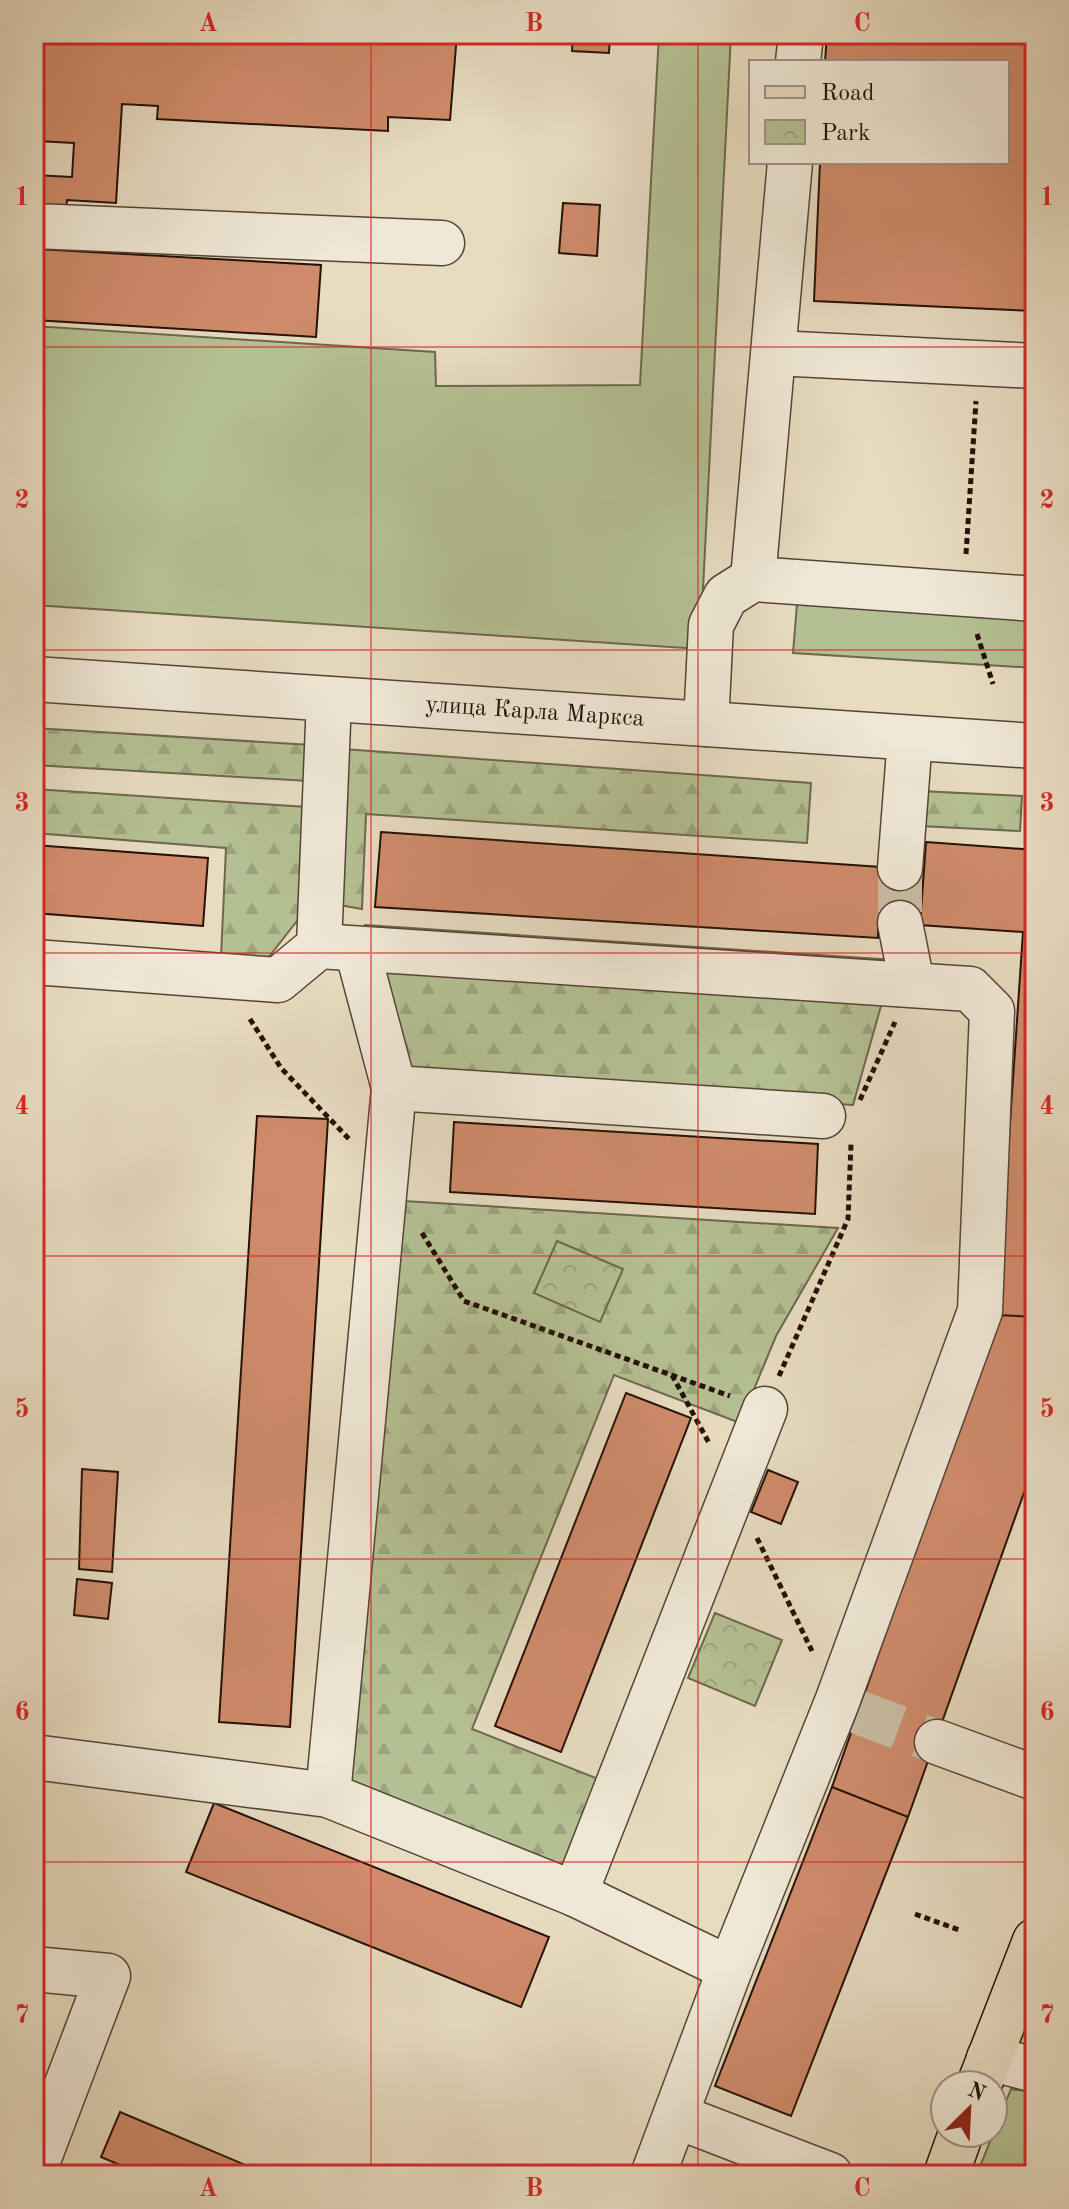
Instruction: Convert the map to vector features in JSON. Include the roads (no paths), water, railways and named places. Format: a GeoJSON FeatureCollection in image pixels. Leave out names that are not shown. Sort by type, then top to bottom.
{"type":"FeatureCollection","features":[{"type":"Feature","properties":{"kind":"main road"},"geometry":{"type":"LineString","coordinates":[[985,2069],[1035,1941]]}},
{"type":"Feature","properties":{"kind":"main road"},"geometry":{"type":"LineString","coordinates":[[946,2175],[955,2149]]}},
{"type":"Feature","properties":{"kind":"street"},"geometry":{"type":"LineString","coordinates":[[798,60],[801,34]]}},
{"type":"Feature","properties":{"kind":"street"},"geometry":{"type":"LineString","coordinates":[[768,581],[789,339],[790,164]]}},
{"type":"Feature","properties":{"kind":"street"},"geometry":{"type":"LineString","coordinates":[[34,226],[442,243]]}},
{"type":"Feature","properties":{"kind":"street"},"geometry":{"type":"LineString","coordinates":[[789,339],[916,330]]}},
{"type":"Feature","properties":{"kind":"street"},"geometry":{"type":"LineString","coordinates":[[789,339],[978,363],[1035,366]]}},
{"type":"Feature","properties":{"kind":"street"},"geometry":{"type":"LineString","coordinates":[[706,724],[711,625],[726,596],[768,581],[1035,599]]}},
{"type":"Feature","properties":{"kind":"street","name":"улица Карла Маркса"},"geometry":{"type":"LineString","coordinates":[[34,679],[1035,746]]}},
{"type":"Feature","properties":{"kind":"street"},"geometry":{"type":"LineString","coordinates":[[328,1795],[394,1088],[338,948],[329,699]]}},
{"type":"Feature","properties":{"kind":"street"},"geometry":{"type":"LineString","coordinates":[[900,868],[910,738]]}},
{"type":"Feature","properties":{"kind":"street"},"geometry":{"type":"LineString","coordinates":[[900,923],[912,984]]}},
{"type":"Feature","properties":{"kind":"street"},"geometry":{"type":"LineString","coordinates":[[34,962],[278,980],[338,948],[970,989],[992,1011],[980,1311],[848,1707],[730,1969],[653,2175]]}},
{"type":"Feature","properties":{"kind":"street"},"geometry":{"type":"LineString","coordinates":[[394,1088],[844,1117]]}},
{"type":"Feature","properties":{"kind":"street"},"geometry":{"type":"LineString","coordinates":[[575,1894],[765,1409]]}},
{"type":"Feature","properties":{"kind":"street"},"geometry":{"type":"LineString","coordinates":[[937,1742],[1035,1778]]}},
{"type":"Feature","properties":{"kind":"street"},"geometry":{"type":"LineString","coordinates":[[34,1757],[328,1795],[575,1894],[730,1969]]}},
{"type":"Feature","properties":{"kind":"street"},"geometry":{"type":"LineString","coordinates":[[34,1969],[108,1976],[34,2171]]}},
{"type":"Feature","properties":{"kind":"street"},"geometry":{"type":"LineString","coordinates":[[1009,2071],[1035,2070]]}},
{"type":"Feature","properties":{"kind":"street"},"geometry":{"type":"LineString","coordinates":[[676,2116],[830,2175]]}},
{"type":"Feature","properties":{"kind":"tunnel"},"geometry":{"type":"LineString","coordinates":[[900,868],[900,923]]}},
{"type":"Feature","properties":{"kind":"tunnel"},"geometry":{"type":"LineString","coordinates":[[858,1712],[937,1742]]}}]}
